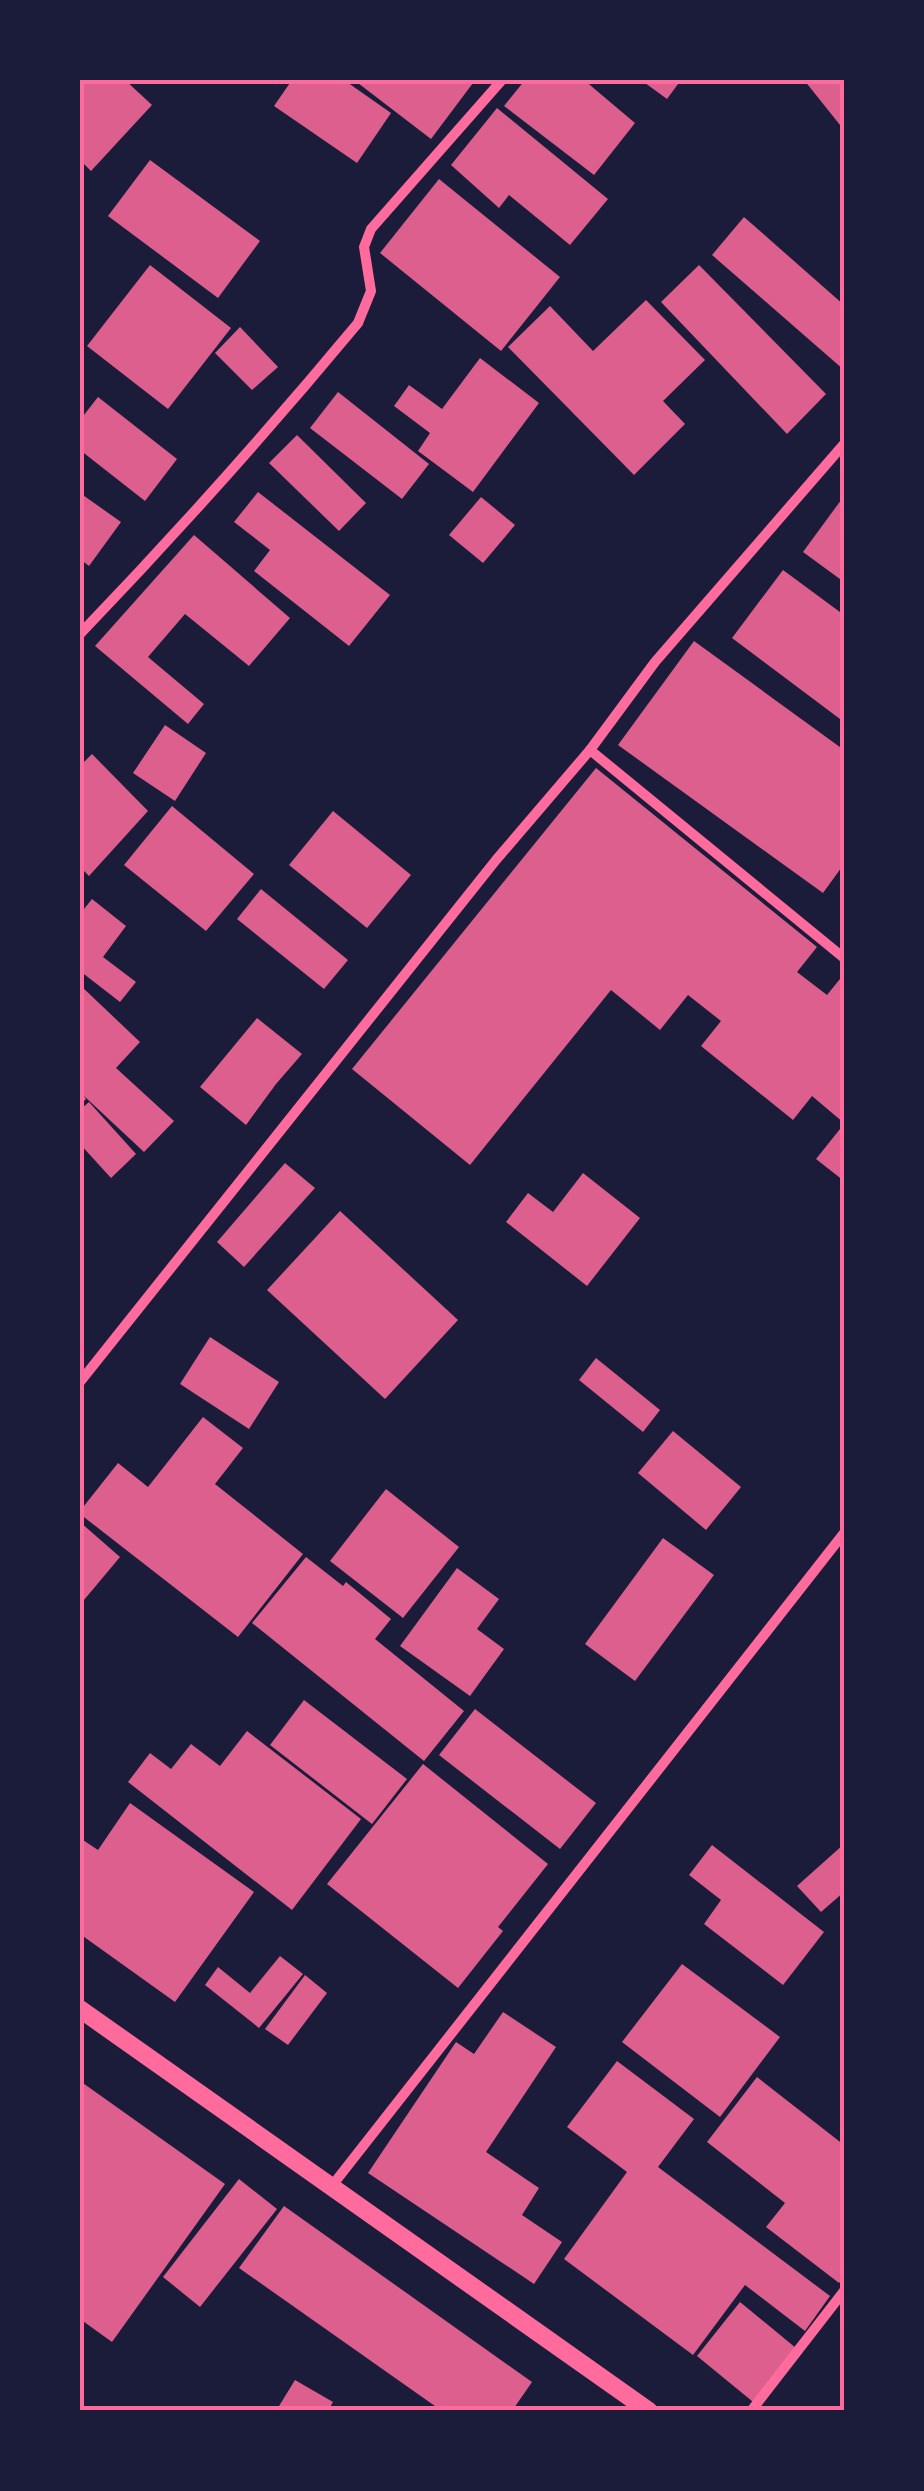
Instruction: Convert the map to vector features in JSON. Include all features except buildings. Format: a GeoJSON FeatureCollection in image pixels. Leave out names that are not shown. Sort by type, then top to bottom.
{"type":"FeatureCollection","features":[{"type":"Feature","properties":{"kind":"street"},"geometry":{"type":"LineString","coordinates":[[80,634],[168,543],[358,323],[371,292],[364,247],[371,229],[502,80]]}},
{"type":"Feature","properties":{"kind":"street"},"geometry":{"type":"LineString","coordinates":[[80,1382],[496,860],[590,750],[656,662],[844,444]]}},
{"type":"Feature","properties":{"kind":"street"},"geometry":{"type":"LineString","coordinates":[[590,750],[844,958]]}},
{"type":"Feature","properties":{"kind":"street"},"geometry":{"type":"LineString","coordinates":[[330,2187],[844,1533]]}},
{"type":"Feature","properties":{"kind":"street"},"geometry":{"type":"LineString","coordinates":[[80,2009],[648,2411]]}},
{"type":"Feature","properties":{"kind":"street"},"geometry":{"type":"LineString","coordinates":[[750,2411],[844,2291]]}}]}
